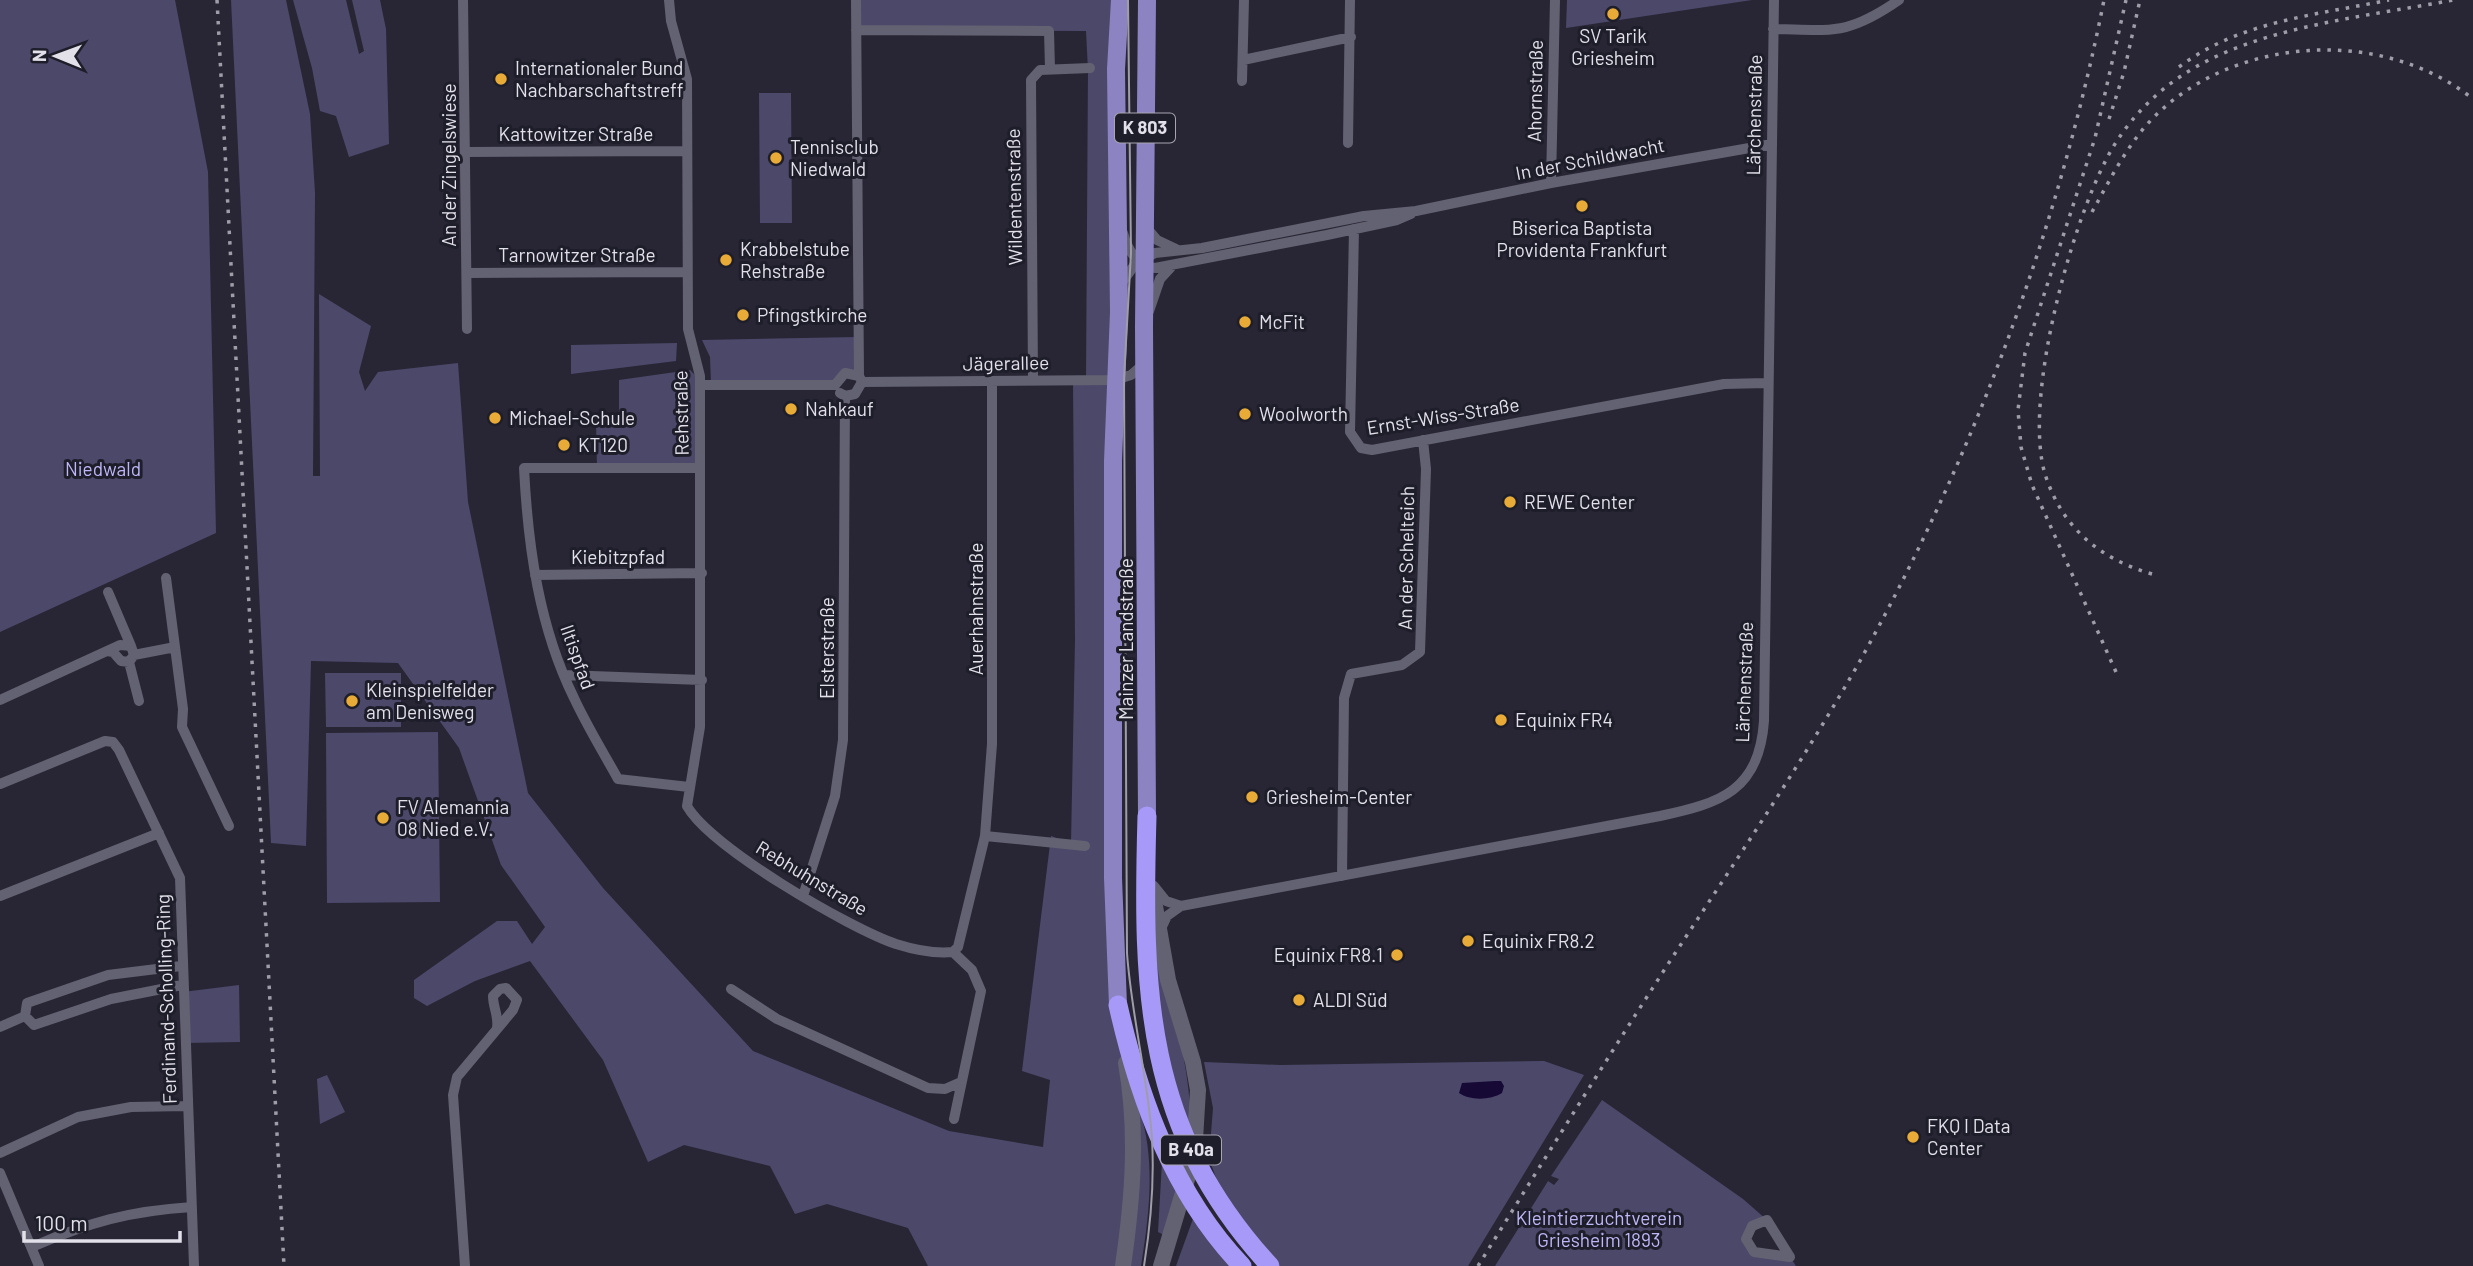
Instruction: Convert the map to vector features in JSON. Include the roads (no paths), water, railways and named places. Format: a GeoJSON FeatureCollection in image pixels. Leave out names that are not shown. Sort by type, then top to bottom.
{"type":"FeatureCollection","features":[{"type":"Feature","properties":{"kind":"highway","name":"B 40a"},"geometry":{"type":"LineString","coordinates":[[1147,816],[1146,973],[1159,1065],[1180,1126],[1199,1166],[1241,1233],[1270,1266]]}},
{"type":"Feature","properties":{"kind":"highway","name":"B 40a"},"geometry":{"type":"LineString","coordinates":[[1118,1005],[1134,1071],[1161,1142],[1209,1224],[1242,1266]]}},
{"type":"Feature","properties":{"kind":"main road","name":"Mainzer Landstraße"},"geometry":{"type":"LineString","coordinates":[[1120,0],[1116,69],[1119,288],[1115,380],[1113,890],[1118,1005],[1131,1096],[1135,1149],[1134,1188],[1123,1266]]}},
{"type":"Feature","properties":{"kind":"main road","name":"Mainzer Landstraße"},"geometry":{"type":"LineString","coordinates":[[1147,0],[1143,261],[1147,816],[1150,870],[1159,937],[1196,1076],[1198,1117],[1190,1177],[1161,1266]]}},
{"type":"Feature","properties":{"kind":"street","name":"An der Zingelswiese"},"geometry":{"type":"LineString","coordinates":[[463,0],[467,329]]}},
{"type":"Feature","properties":{"kind":"street","name":"Rehstraße"},"geometry":{"type":"LineString","coordinates":[[669,0],[671,22],[687,79],[688,330],[698,361],[700,385],[702,680],[700,727],[689,787]]}},
{"type":"Feature","properties":{"kind":"street"},"geometry":{"type":"LineString","coordinates":[[835,385],[845,396],[855,394],[861,379],[856,0]]}},
{"type":"Feature","properties":{"kind":"street"},"geometry":{"type":"LineString","coordinates":[[1242,81],[1244,0]]}},
{"type":"Feature","properties":{"kind":"street"},"geometry":{"type":"LineString","coordinates":[[1348,143],[1350,0]]}},
{"type":"Feature","properties":{"kind":"street","name":"Ahornstraße"},"geometry":{"type":"LineString","coordinates":[[1550,183],[1555,0]]}},
{"type":"Feature","properties":{"kind":"street","name":"Lärchenstraße"},"geometry":{"type":"LineString","coordinates":[[1181,906],[1705,807],[1732,792],[1744,779],[1760,751],[1764,721],[1766,383],[1773,0]]}},
{"type":"Feature","properties":{"kind":"street"},"geometry":{"type":"LineString","coordinates":[[1773,29],[1838,30],[1853,27],[1899,0]]}},
{"type":"Feature","properties":{"kind":"street"},"geometry":{"type":"LineString","coordinates":[[856,30],[1049,31],[1050,69],[1090,68]]}},
{"type":"Feature","properties":{"kind":"street"},"geometry":{"type":"LineString","coordinates":[[1243,60],[1351,37]]}},
{"type":"Feature","properties":{"kind":"street","name":"Wildentenstraße"},"geometry":{"type":"LineString","coordinates":[[1033,379],[1031,80],[1040,70],[1050,69]]}},
{"type":"Feature","properties":{"kind":"street","name":"In der Schildwacht"},"geometry":{"type":"LineString","coordinates":[[1143,261],[1340,221],[1416,211],[1550,183],[1772,144]]}},
{"type":"Feature","properties":{"kind":"street","name":"Kattowitzer Straße"},"geometry":{"type":"LineString","coordinates":[[466,152],[686,151]]}},
{"type":"Feature","properties":{"kind":"street"},"geometry":{"type":"LineString","coordinates":[[1116,208],[1127,246],[1143,261],[1119,288]]}},
{"type":"Feature","properties":{"kind":"street","name":"In der Schildwacht"},"geometry":{"type":"LineString","coordinates":[[1143,261],[1171,267],[1397,220],[1416,211]]}},
{"type":"Feature","properties":{"kind":"street"},"geometry":{"type":"LineString","coordinates":[[1340,221],[1354,229]]}},
{"type":"Feature","properties":{"kind":"street"},"geometry":{"type":"LineString","coordinates":[[1144,226],[1157,240],[1182,251]]}},
{"type":"Feature","properties":{"kind":"street","name":"Ernst-Wiss-Straße"},"geometry":{"type":"LineString","coordinates":[[1354,229],[1352,439],[1361,448],[1372,450],[1724,384],[1766,383]]}},
{"type":"Feature","properties":{"kind":"street"},"geometry":{"type":"LineString","coordinates":[[1329,235],[1343,238],[1353,245]]}},
{"type":"Feature","properties":{"kind":"street"},"geometry":{"type":"LineString","coordinates":[[1144,327],[1160,279],[1171,267]]}},
{"type":"Feature","properties":{"kind":"street","name":"Tarnowitzer Straße"},"geometry":{"type":"LineString","coordinates":[[467,273],[687,272]]}},
{"type":"Feature","properties":{"kind":"street"},"geometry":{"type":"LineString","coordinates":[[1115,380],[1130,375],[1145,363]]}},
{"type":"Feature","properties":{"kind":"street","name":"Jägerallee"},"geometry":{"type":"LineString","coordinates":[[700,385],[835,385],[845,373],[861,379],[992,382],[1033,379],[1115,380]]}},
{"type":"Feature","properties":{"kind":"street","name":"Auerhahnstraße"},"geometry":{"type":"LineString","coordinates":[[953,952],[958,947],[970,904],[985,836],[994,684],[992,382]]}},
{"type":"Feature","properties":{"kind":"street","name":"Elsterstraße"},"geometry":{"type":"LineString","coordinates":[[803,896],[835,796],[843,740],[845,396]]}},
{"type":"Feature","properties":{"kind":"street","name":"An der Schelteich"},"geometry":{"type":"LineString","coordinates":[[1342,876],[1344,698],[1348,681],[1351,674],[1402,665],[1420,652],[1426,469],[1423,440]]}},
{"type":"Feature","properties":{"kind":"street","name":"Iltispfad"},"geometry":{"type":"LineString","coordinates":[[689,787],[618,779],[564,675],[553,647],[535,575],[527,531],[524,468],[700,468]]}},
{"type":"Feature","properties":{"kind":"street","name":"Kiebitzpfad"},"geometry":{"type":"LineString","coordinates":[[535,575],[702,573]]}},
{"type":"Feature","properties":{"kind":"street"},"geometry":{"type":"LineString","coordinates":[[166,578],[183,709],[182,727],[229,826]]}},
{"type":"Feature","properties":{"kind":"street"},"geometry":{"type":"LineString","coordinates":[[108,592],[132,654],[139,701]]}},
{"type":"Feature","properties":{"kind":"street"},"geometry":{"type":"LineString","coordinates":[[0,700],[107,651],[121,662],[132,654],[175,647]]}},
{"type":"Feature","properties":{"kind":"street"},"geometry":{"type":"LineString","coordinates":[[564,675],[702,680]]}},
{"type":"Feature","properties":{"kind":"street","name":"Ferdinand-Scholling-Ring"},"geometry":{"type":"LineString","coordinates":[[0,784],[105,741],[113,742],[120,750],[180,878],[181,966],[194,1266]]}},
{"type":"Feature","properties":{"kind":"street","name":"Rebhuhnstraße"},"geometry":{"type":"LineString","coordinates":[[689,787],[687,799],[690,811],[741,857],[803,896],[845,922],[895,944],[934,954],[953,952]]}},
{"type":"Feature","properties":{"kind":"street"},"geometry":{"type":"LineString","coordinates":[[0,896],[159,833]]}},
{"type":"Feature","properties":{"kind":"street"},"geometry":{"type":"LineString","coordinates":[[985,836],[1085,846]]}},
{"type":"Feature","properties":{"kind":"street"},"geometry":{"type":"LineString","coordinates":[[1150,870],[1160,895],[1166,901],[1181,906]]}},
{"type":"Feature","properties":{"kind":"street"},"geometry":{"type":"LineString","coordinates":[[1159,937],[1167,916],[1181,906]]}},
{"type":"Feature","properties":{"kind":"street"},"geometry":{"type":"LineString","coordinates":[[953,952],[972,970],[981,991],[954,1119]]}},
{"type":"Feature","properties":{"kind":"street"},"geometry":{"type":"LineString","coordinates":[[25,1016],[27,1003],[108,975],[181,966]]}},
{"type":"Feature","properties":{"kind":"street"},"geometry":{"type":"LineString","coordinates":[[25,1016],[34,1025],[111,999],[183,985]]}},
{"type":"Feature","properties":{"kind":"street"},"geometry":{"type":"LineString","coordinates":[[731,989],[777,1019],[928,1088],[945,1089],[961,1082]]}},
{"type":"Feature","properties":{"kind":"street"},"geometry":{"type":"LineString","coordinates":[[0,1027],[25,1016]]}},
{"type":"Feature","properties":{"kind":"street"},"geometry":{"type":"LineString","coordinates":[[465,1266],[453,1095],[457,1077],[496,1028]]}},
{"type":"Feature","properties":{"kind":"street"},"geometry":{"type":"LineString","coordinates":[[0,1153],[78,1117],[131,1107],[187,1105]]}},
{"type":"Feature","properties":{"kind":"street"},"geometry":{"type":"LineString","coordinates":[[0,1172],[3,1189],[39,1266]]}},
{"type":"Feature","properties":{"kind":"street"},"geometry":{"type":"LineString","coordinates":[[32,1247],[86,1224],[145,1210],[192,1207]]}},
{"type":"Feature","properties":{"kind":"tram line"},"geometry":{"type":"LineString","coordinates":[[1128,0],[1131,253],[1124,378],[1127,953],[1153,1154],[1144,1266]]}},
{"type":"Feature","properties":{"kind":"railway"},"geometry":{"type":"LineString","coordinates":[[217,0],[284,1266]]}},
{"type":"Feature","properties":{"kind":"railway"},"geometry":{"type":"LineString","coordinates":[[1478,1266],[1812,742],[1898,589],[1973,427],[2036,259],[2085,87],[2104,0]]}},
{"type":"Feature","properties":{"kind":"railway"},"geometry":{"type":"LineString","coordinates":[[2116,672],[2032,485],[2021,447],[2018,410],[2025,353],[2095,138],[2126,0]]}},
{"type":"Feature","properties":{"kind":"railway"},"geometry":{"type":"LineString","coordinates":[[2109,119],[2124,72],[2140,0]]}},
{"type":"Feature","properties":{"kind":"railway"},"geometry":{"type":"LineString","coordinates":[[2179,67],[2227,39],[2253,30],[2389,0]]}},
{"type":"Feature","properties":{"kind":"railway"},"geometry":{"type":"LineString","coordinates":[[2152,574],[2116,560],[2085,539],[2073,525],[2052,493],[2045,474],[2040,442],[2040,403],[2054,315],[2078,228],[2106,160],[2125,130],[2166,87],[2196,67],[2230,51],[2303,28],[2453,0]]}},
{"type":"Feature","properties":{"kind":"railway"},"geometry":{"type":"LineString","coordinates":[[2092,212],[2129,148],[2157,114],[2191,88],[2229,68],[2270,56],[2313,50],[2356,52],[2398,60],[2437,76],[2473,99]]}},
{"type":"Feature","properties":{"kind":"place","name":"SV Tarik Griesheim"},"geometry":{"type":"Point","coordinates":[1613,14]}},
{"type":"Feature","properties":{"kind":"place","name":"Internationaler Bund Nachbarschaftstreff"},"geometry":{"type":"Point","coordinates":[501,79]}},
{"type":"Feature","properties":{"kind":"place","name":"Tennisclub Niedwald"},"geometry":{"type":"Point","coordinates":[776,158]}},
{"type":"Feature","properties":{"kind":"place","name":"Biserica Baptista Providenta Frankfurt"},"geometry":{"type":"Point","coordinates":[1582,206]}},
{"type":"Feature","properties":{"kind":"place","name":"Krabbelstube Rehstraße"},"geometry":{"type":"Point","coordinates":[726,260]}},
{"type":"Feature","properties":{"kind":"place","name":"Pfingstkirche"},"geometry":{"type":"Point","coordinates":[743,315]}},
{"type":"Feature","properties":{"kind":"place","name":"McFit"},"geometry":{"type":"Point","coordinates":[1245,322]}},
{"type":"Feature","properties":{"kind":"place","name":"Nahkauf"},"geometry":{"type":"Point","coordinates":[791,409]}},
{"type":"Feature","properties":{"kind":"place","name":"Woolworth"},"geometry":{"type":"Point","coordinates":[1245,414]}},
{"type":"Feature","properties":{"kind":"place","name":"Michael-Schule"},"geometry":{"type":"Point","coordinates":[495,418]}},
{"type":"Feature","properties":{"kind":"place","name":"KT120"},"geometry":{"type":"Point","coordinates":[564,445]}},
{"type":"Feature","properties":{"kind":"place","name":"REWE Center"},"geometry":{"type":"Point","coordinates":[1510,502]}},
{"type":"Feature","properties":{"kind":"place","name":"Kleinspielfelder am Denisweg"},"geometry":{"type":"Point","coordinates":[352,701]}},
{"type":"Feature","properties":{"kind":"place","name":"Equinix FR4"},"geometry":{"type":"Point","coordinates":[1501,720]}},
{"type":"Feature","properties":{"kind":"place","name":"Griesheim-Center"},"geometry":{"type":"Point","coordinates":[1252,797]}},
{"type":"Feature","properties":{"kind":"place","name":"FV Alemannia 08 Nied e.V."},"geometry":{"type":"Point","coordinates":[383,818]}},
{"type":"Feature","properties":{"kind":"place","name":"Equinix FR8.2"},"geometry":{"type":"Point","coordinates":[1468,941]}},
{"type":"Feature","properties":{"kind":"place","name":"Equinix FR8.1"},"geometry":{"type":"Point","coordinates":[1397,955]}},
{"type":"Feature","properties":{"kind":"place","name":"ALDI Süd"},"geometry":{"type":"Point","coordinates":[1299,1000]}},
{"type":"Feature","properties":{"kind":"place","name":"FKQ I Data Center"},"geometry":{"type":"Point","coordinates":[1913,1137]}},
{"type":"Feature","properties":{"kind":"park label","name":"Niedwald"},"geometry":{"type":"Point","coordinates":[103,469]}},
{"type":"Feature","properties":{"kind":"park label","name":"Kleintierzuchtverein Griesheim 1893"},"geometry":{"type":"Point","coordinates":[1599,1229]}}]}
